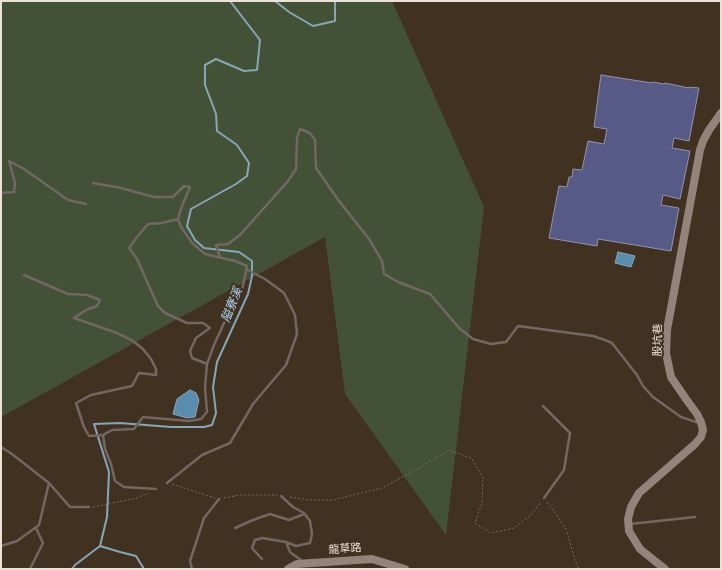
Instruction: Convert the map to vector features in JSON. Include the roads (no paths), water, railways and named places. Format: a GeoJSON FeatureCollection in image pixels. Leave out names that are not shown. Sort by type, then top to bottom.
{"type":"FeatureCollection","features":[{"type":"Feature","properties":{"kind":"street","name":"股坑巷"},"geometry":{"type":"LineString","coordinates":[[702,424],[697,414],[671,377],[666,353],[667,330],[700,150],[709,130],[721,113]]}},
{"type":"Feature","properties":{"kind":"street"},"geometry":{"type":"LineString","coordinates":[[665,569],[640,549],[629,531],[628,519],[631,507],[639,493],[701,437],[703,430],[702,424]]}},
{"type":"Feature","properties":{"kind":"street","name":"龍草路"},"geometry":{"type":"LineString","coordinates":[[288,569],[301,564],[372,559],[405,569]]}},
{"type":"Feature","properties":{"kind":"lane"},"geometry":{"type":"LineString","coordinates":[[220,257],[216,244],[228,244],[240,235],[288,181],[296,169],[297,138],[300,129],[310,133],[314,140],[316,168],[339,201],[369,239],[382,261],[384,274],[398,282],[430,294],[460,329],[472,339],[491,344],[506,342],[518,326],[592,336],[605,340],[612,343],[637,375],[643,386],[653,397],[681,417],[702,424]]}},
{"type":"Feature","properties":{"kind":"lane"},"geometry":{"type":"LineString","coordinates":[[1,193],[14,192],[15,183],[9,161],[24,169],[68,200],[86,204]]}},
{"type":"Feature","properties":{"kind":"lane"},"geometry":{"type":"LineString","coordinates":[[24,275],[68,294],[87,295],[100,300],[97,306],[86,310],[74,318],[117,333],[133,341],[147,354],[156,369],[156,375],[139,373],[132,386],[91,395],[76,403],[84,427],[89,436],[102,435],[112,430],[134,429],[142,417],[188,421],[201,419],[207,412],[204,387],[207,364],[214,344],[224,323],[235,307],[242,290],[247,266],[235,261],[204,254],[192,242],[178,219],[190,188],[184,186],[173,197],[154,197],[121,188],[93,183]]}},
{"type":"Feature","properties":{"kind":"lane"},"geometry":{"type":"LineString","coordinates":[[178,219],[162,223],[148,224],[129,248],[137,259],[158,306],[165,313],[187,323],[203,323],[210,328],[196,338],[190,351],[192,358],[207,364]]}},
{"type":"Feature","properties":{"kind":"lane"},"geometry":{"type":"LineString","coordinates":[[167,483],[202,455],[230,443],[253,404],[286,365],[296,334],[295,315],[284,293],[265,279],[246,269]]}},
{"type":"Feature","properties":{"kind":"lane"},"geometry":{"type":"LineString","coordinates":[[543,406],[570,433],[564,470],[544,498]]}},
{"type":"Feature","properties":{"kind":"lane"},"geometry":{"type":"LineString","coordinates":[[102,435],[115,481],[124,487],[156,489]]}},
{"type":"Feature","properties":{"kind":"lane"},"geometry":{"type":"LineString","coordinates":[[1,447],[49,483],[70,507],[89,508]]}},
{"type":"Feature","properties":{"kind":"lane"},"geometry":{"type":"LineString","coordinates":[[1,546],[17,541],[39,525],[49,483]]}},
{"type":"Feature","properties":{"kind":"lane"},"geometry":{"type":"LineString","coordinates":[[262,559],[252,548],[255,540],[262,538],[286,542],[296,546],[310,542],[312,534],[310,521],[304,513],[293,507],[281,496]]}},
{"type":"Feature","properties":{"kind":"lane"},"geometry":{"type":"LineString","coordinates":[[192,569],[190,561],[204,518],[219,499]]}},
{"type":"Feature","properties":{"kind":"lane"},"geometry":{"type":"LineString","coordinates":[[234,528],[270,514],[289,520],[304,513]]}},
{"type":"Feature","properties":{"kind":"lane"},"geometry":{"type":"LineString","coordinates":[[628,524],[695,517]]}},
{"type":"Feature","properties":{"kind":"lane"},"geometry":{"type":"LineString","coordinates":[[30,569],[43,543],[36,528]]}},
{"type":"Feature","properties":{"kind":"lane"},"geometry":{"type":"LineString","coordinates":[[286,542],[290,552],[301,564]]}},
{"type":"Feature","properties":{"kind":"water"},"geometry":{"type":"Polygon","coordinates":[[[618,252],[635,256],[631,267],[615,263],[618,252]]]}},
{"type":"Feature","properties":{"kind":"water"},"geometry":{"type":"Polygon","coordinates":[[[190,390],[196,393],[199,400],[195,417],[187,418],[173,414],[177,399],[190,390]]]}},
{"type":"Feature","properties":{"kind":"waterway","name":"隘寮溪"},"geometry":{"type":"LineString","coordinates":[[72,569],[100,546],[107,517],[109,472],[94,424],[120,423],[171,427],[204,427],[212,425],[216,413],[213,387],[217,362],[248,294],[252,276],[252,261],[239,252],[204,248],[195,240],[187,226],[191,209],[236,184],[247,176],[249,163],[237,145],[217,131],[216,114],[205,85],[205,65],[216,59],[244,71],[257,70],[260,40],[230,1]]}},
{"type":"Feature","properties":{"kind":"waterway","name":"隘寮溪"},"geometry":{"type":"LineString","coordinates":[[275,1],[289,12],[313,26],[335,21],[335,1]]}},
{"type":"Feature","properties":{"kind":"waterway"},"geometry":{"type":"LineString","coordinates":[[100,546],[136,556],[144,569]]}}]}
